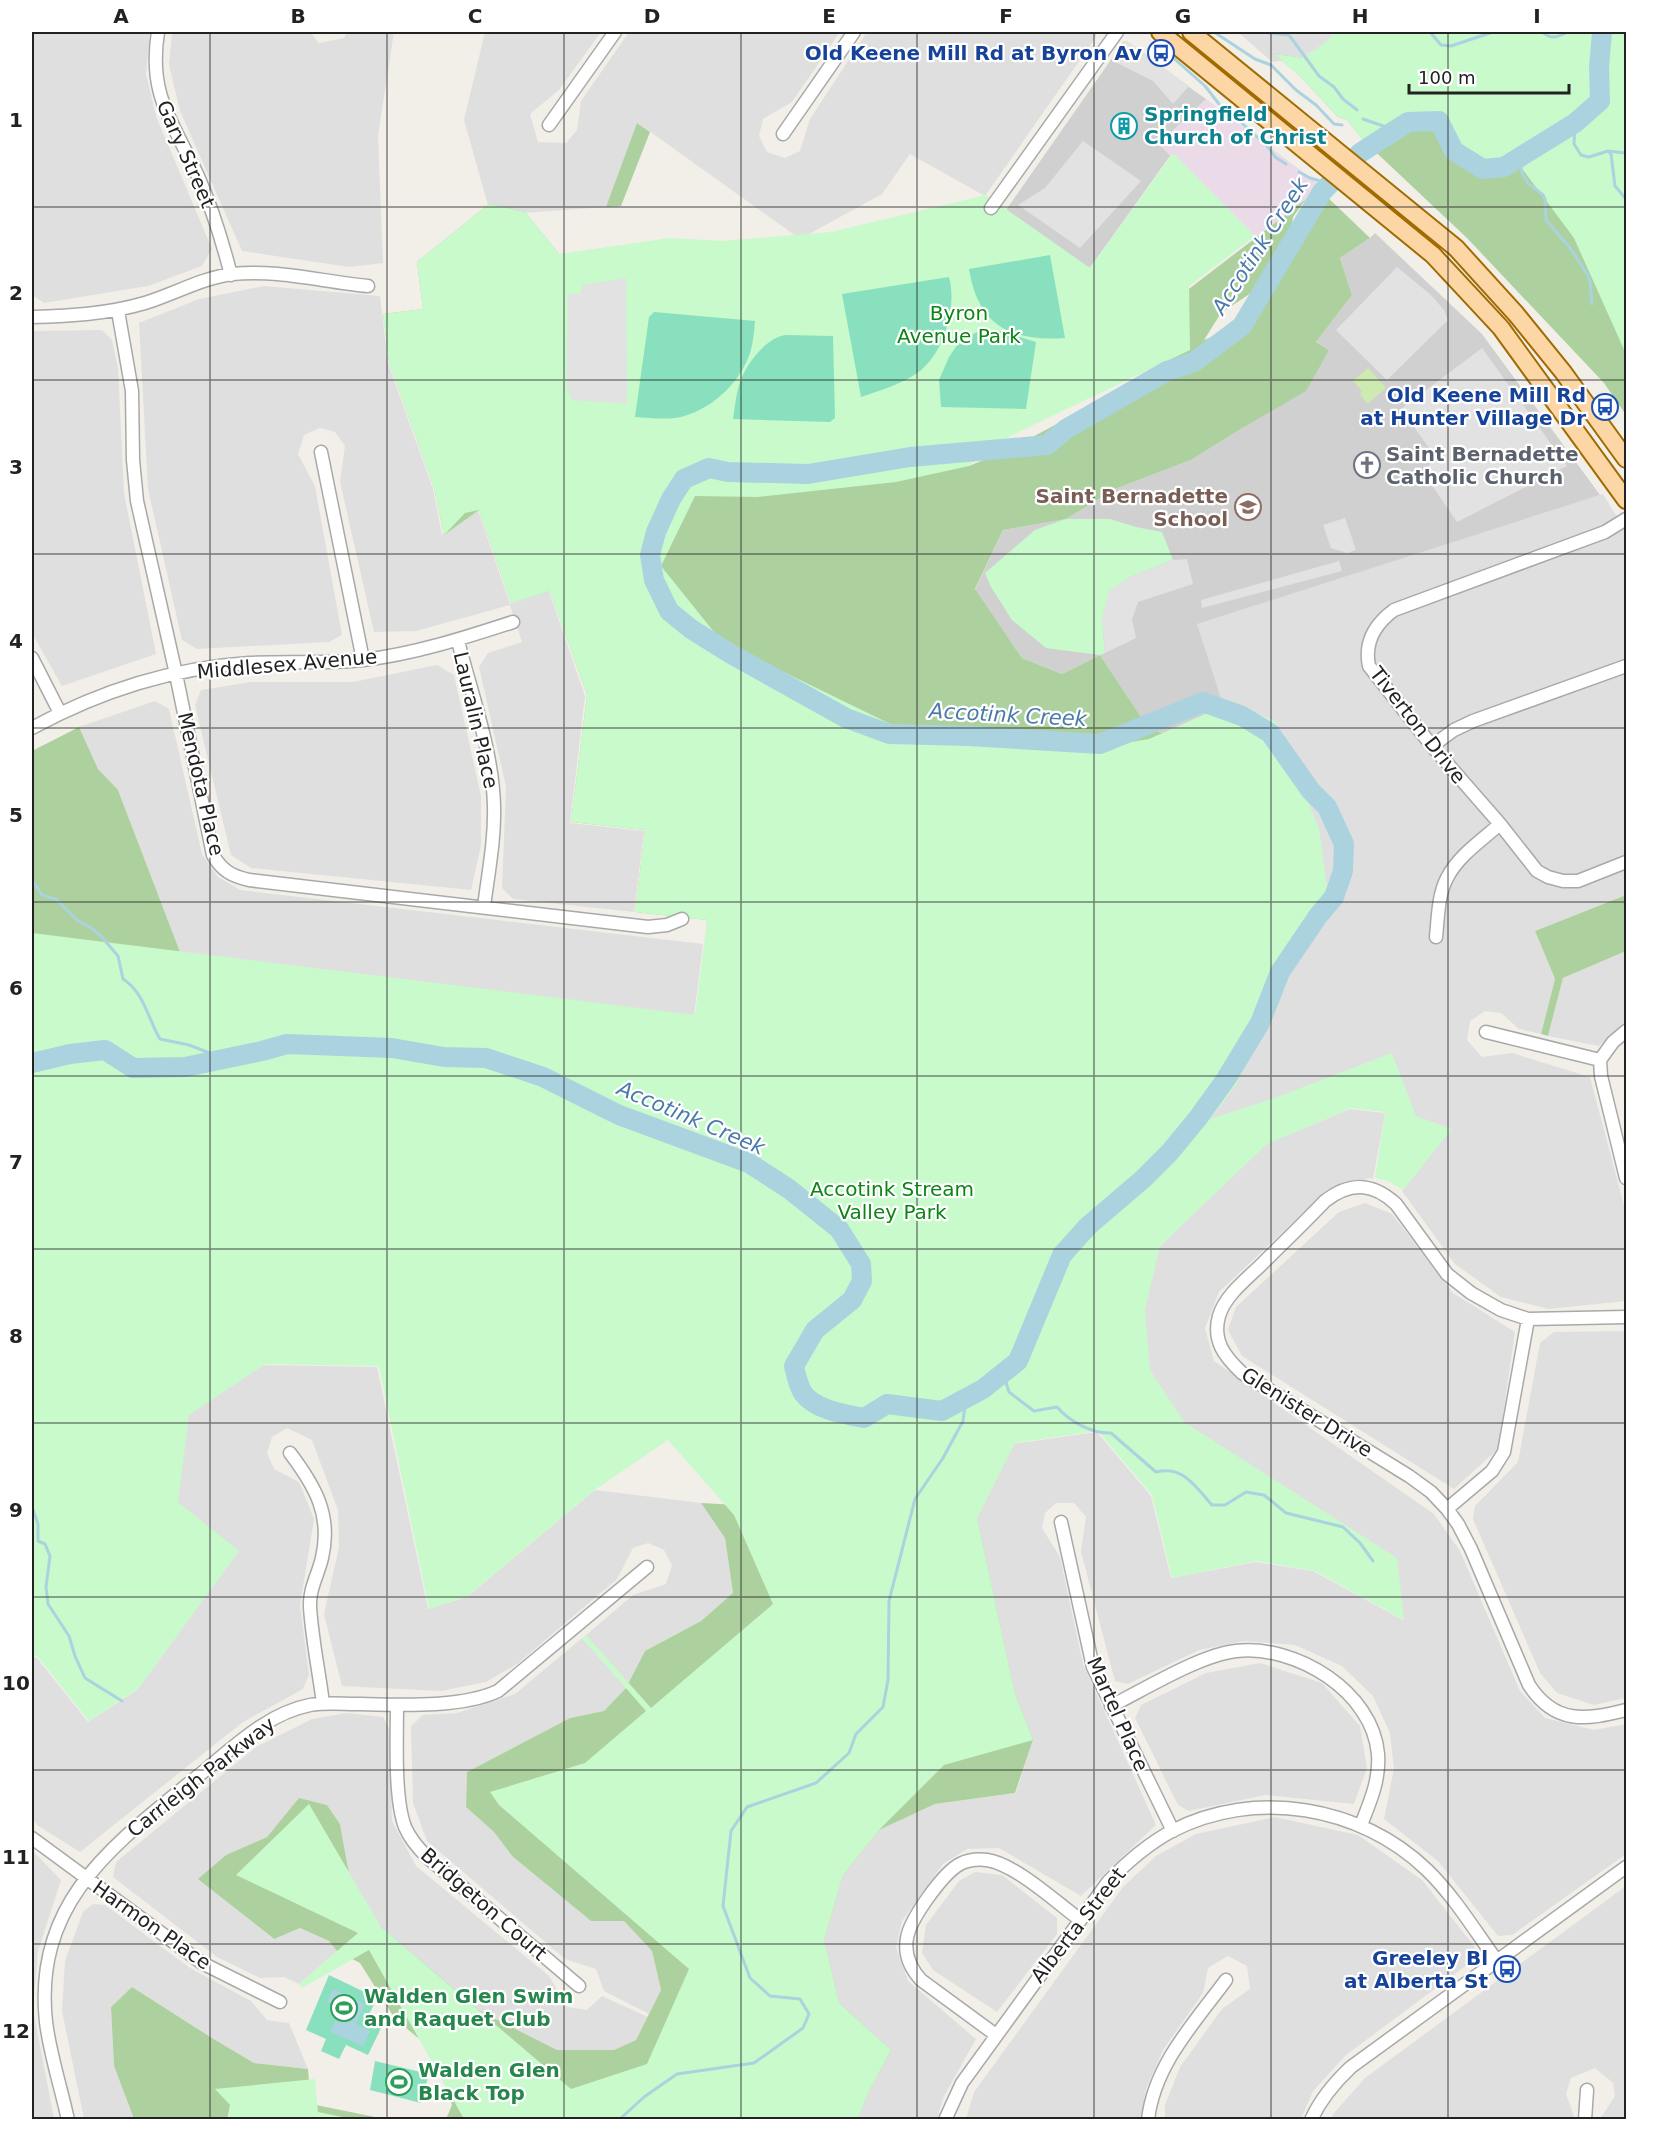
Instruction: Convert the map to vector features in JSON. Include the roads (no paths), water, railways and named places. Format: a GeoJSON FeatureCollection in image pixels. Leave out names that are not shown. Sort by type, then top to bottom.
{"type":"FeatureCollection","features":[{"type":"Feature","properties":{"kind":"main road"},"geometry":{"type":"LineString","coordinates":[[1160,32],[1433,255],[1489,314],[1546,388],[1626,500]]}},
{"type":"Feature","properties":{"kind":"main road"},"geometry":{"type":"LineString","coordinates":[[1191,32],[1456,248],[1489,282],[1563,372],[1626,459]]}},
{"type":"Feature","properties":{"kind":"street","name":"Gary Street"},"geometry":{"type":"LineString","coordinates":[[158,32],[154,62],[159,94],[212,210],[231,274]]}},
{"type":"Feature","properties":{"kind":"street"},"geometry":{"type":"LineString","coordinates":[[549,125],[615,32]]}},
{"type":"Feature","properties":{"kind":"street"},"geometry":{"type":"LineString","coordinates":[[783,134],[854,32]]}},
{"type":"Feature","properties":{"kind":"street"},"geometry":{"type":"LineString","coordinates":[[991,208],[1117,32]]}},
{"type":"Feature","properties":{"kind":"street"},"geometry":{"type":"LineString","coordinates":[[32,317],[72,316],[118,310],[231,274],[260,273],[301,276],[368,286]]}},
{"type":"Feature","properties":{"kind":"street","name":"Mendota Place"},"geometry":{"type":"LineString","coordinates":[[118,310],[132,391],[136,501],[176,674],[213,855],[218,864],[228,874],[249,880],[648,927],[668,926],[682,919]]}},
{"type":"Feature","properties":{"kind":"street"},"geometry":{"type":"LineString","coordinates":[[321,452],[363,660]]}},
{"type":"Feature","properties":{"kind":"street","name":"Tiverton Drive"},"geometry":{"type":"LineString","coordinates":[[1626,519],[1605,532],[1394,610],[1376,627],[1366,654],[1369,666],[1432,746],[1500,824],[1537,871],[1563,881],[1578,881],[1626,862]]}},
{"type":"Feature","properties":{"kind":"street","name":"Middlesex Avenue"},"geometry":{"type":"LineString","coordinates":[[32,728],[60,713],[117,690],[176,674],[246,663],[363,660],[458,640],[513,622]]}},
{"type":"Feature","properties":{"kind":"street","name":"Lauralin Place"},"geometry":{"type":"LineString","coordinates":[[458,640],[494,793],[494,826],[484,907]]}},
{"type":"Feature","properties":{"kind":"street"},"geometry":{"type":"LineString","coordinates":[[32,658],[60,713]]}},
{"type":"Feature","properties":{"kind":"street"},"geometry":{"type":"LineString","coordinates":[[1432,746],[1473,720],[1626,666]]}},
{"type":"Feature","properties":{"kind":"street"},"geometry":{"type":"LineString","coordinates":[[1436,938],[1440,905],[1448,877],[1462,858],[1500,824]]}},
{"type":"Feature","properties":{"kind":"street"},"geometry":{"type":"LineString","coordinates":[[1626,1031],[1613,1042],[1600,1060],[1601,1076],[1626,1178]]}},
{"type":"Feature","properties":{"kind":"street"},"geometry":{"type":"LineString","coordinates":[[1486,1032],[1600,1060]]}},
{"type":"Feature","properties":{"kind":"street","name":"Glenister Drive"},"geometry":{"type":"LineString","coordinates":[[1626,1317],[1528,1319],[1501,1310],[1459,1284],[1437,1263],[1396,1204],[1386,1195],[1375,1189],[1355,1187],[1334,1194],[1326,1201],[1232,1295],[1219,1316],[1217,1333],[1222,1351],[1242,1372],[1410,1476],[1431,1492],[1447,1509],[1471,1549],[1529,1685],[1537,1698],[1563,1714],[1580,1718],[1597,1717],[1626,1710]]}},
{"type":"Feature","properties":{"kind":"street"},"geometry":{"type":"LineString","coordinates":[[1447,1509],[1492,1471],[1504,1452],[1528,1319]]}},
{"type":"Feature","properties":{"kind":"street"},"geometry":{"type":"LineString","coordinates":[[290,1453],[316,1492],[323,1518],[325,1543],[314,1578],[310,1607],[323,1703]]}},
{"type":"Feature","properties":{"kind":"street","name":"Martel Place"},"geometry":{"type":"LineString","coordinates":[[1062,1522],[1093,1667],[1173,1831]]}},
{"type":"Feature","properties":{"kind":"street","name":"Carrleigh Parkway"},"geometry":{"type":"LineString","coordinates":[[68,2120],[46,2022],[45,1989],[50,1955],[55,1936],[71,1901],[85,1878],[125,1835],[258,1728],[289,1711],[323,1703],[397,1705],[464,1701],[481,1698],[498,1690],[647,1567]]}},
{"type":"Feature","properties":{"kind":"street"},"geometry":{"type":"LineString","coordinates":[[1111,1706],[1196,1664],[1226,1652],[1263,1651],[1303,1663],[1332,1680],[1349,1694],[1364,1713],[1373,1731],[1378,1751],[1378,1775],[1361,1825]]}},
{"type":"Feature","properties":{"kind":"street","name":"Bridgeton Court"},"geometry":{"type":"LineString","coordinates":[[397,1705],[399,1805],[409,1836],[426,1857],[579,1986]]}},
{"type":"Feature","properties":{"kind":"street","name":"Alberta Street"},"geometry":{"type":"LineString","coordinates":[[945,2120],[962,2083],[1108,1882],[1143,1849],[1173,1831],[1222,1813],[1268,1807],[1312,1811],[1361,1825],[1393,1843],[1428,1870],[1497,1961]]}},
{"type":"Feature","properties":{"kind":"street","name":"Harmon Place"},"geometry":{"type":"LineString","coordinates":[[32,1838],[202,1963],[280,2002]]}},
{"type":"Feature","properties":{"kind":"street"},"geometry":{"type":"LineString","coordinates":[[996,2035],[921,1980],[915,1973],[908,1959],[907,1938],[919,1913],[948,1873],[968,1861],[985,1860],[1006,1865],[1079,1919]]}},
{"type":"Feature","properties":{"kind":"street"},"geometry":{"type":"LineString","coordinates":[[1311,2120],[1323,2098],[1351,2067],[1626,1867]]}},
{"type":"Feature","properties":{"kind":"street"},"geometry":{"type":"LineString","coordinates":[[1148,2120],[1154,2090],[1168,2061],[1226,1980]]}},
{"type":"Feature","properties":{"kind":"street"},"geometry":{"type":"LineString","coordinates":[[1585,2120],[1587,2090]]}},
{"type":"Feature","properties":{"kind":"water"},"geometry":{"type":"Polygon","coordinates":[[[333,1989],[365,2004],[356,2024],[370,2031],[363,2046],[330,2032],[341,2008],[327,2002],[333,1989]]]}},
{"type":"Feature","properties":{"kind":"waterway"},"geometry":{"type":"LineString","coordinates":[[1214,32],[1255,59],[1271,65],[1334,124],[1342,125]]}},
{"type":"Feature","properties":{"kind":"waterway"},"geometry":{"type":"LineString","coordinates":[[1261,32],[1289,35],[1319,76],[1334,87],[1343,99],[1357,110]]}},
{"type":"Feature","properties":{"kind":"waterway"},"geometry":{"type":"LineString","coordinates":[[1430,32],[1441,45],[1451,46],[1493,32]]}},
{"type":"Feature","properties":{"kind":"waterway"},"geometry":{"type":"LineString","coordinates":[[1542,32],[1555,37],[1568,32]]}},
{"type":"Feature","properties":{"kind":"waterway","name":"Accotink Creek"},"geometry":{"type":"LineString","coordinates":[[32,1063],[70,1054],[105,1050],[133,1068],[185,1067],[287,1044],[392,1048],[444,1057],[486,1058],[543,1077],[619,1115],[749,1163],[789,1189],[839,1229],[861,1264],[862,1281],[852,1300],[815,1330],[794,1366],[801,1390],[815,1404],[864,1418],[887,1404],[942,1411],[983,1389],[1018,1361],[1062,1255],[1088,1226],[1143,1179],[1170,1152],[1226,1079],[1260,1023],[1280,972],[1318,916],[1334,897],[1343,871],[1344,844],[1327,807],[1311,791],[1270,733],[1242,716],[1203,702],[1100,744],[889,734],[846,718],[731,654],[691,629],[669,611],[654,580],[650,555],[656,532],[671,499],[684,479],[709,468],[728,472],[808,474],[910,457],[1047,445],[1066,429],[1167,371],[1194,362],[1242,326],[1322,192],[1360,153],[1408,122],[1439,121],[1454,151],[1483,169],[1504,167],[1575,123],[1600,101],[1599,67],[1602,32]]}},
{"type":"Feature","properties":{"kind":"waterway"},"geometry":{"type":"LineString","coordinates":[[1169,54],[1205,86],[1219,104]]}},
{"type":"Feature","properties":{"kind":"waterway"},"geometry":{"type":"LineString","coordinates":[[1233,115],[1268,147],[1275,157],[1286,164]]}},
{"type":"Feature","properties":{"kind":"waterway"},"geometry":{"type":"LineString","coordinates":[[1363,119],[1395,130]]}},
{"type":"Feature","properties":{"kind":"waterway"},"geometry":{"type":"LineString","coordinates":[[1575,123],[1574,144],[1581,155],[1589,157],[1608,151],[1626,153]]}},
{"type":"Feature","properties":{"kind":"waterway"},"geometry":{"type":"LineString","coordinates":[[1609,152],[1615,186],[1626,199]]}},
{"type":"Feature","properties":{"kind":"waterway"},"geometry":{"type":"LineString","coordinates":[[1519,157],[1522,173],[1528,183],[1545,199],[1546,220],[1571,249],[1587,274],[1590,281],[1592,304]]}},
{"type":"Feature","properties":{"kind":"waterway"},"geometry":{"type":"LineString","coordinates":[[1299,172],[1330,184]]}},
{"type":"Feature","properties":{"kind":"waterway"},"geometry":{"type":"LineString","coordinates":[[32,880],[42,895],[56,899],[78,921],[101,936],[118,956],[123,979],[141,998],[160,1039],[189,1045],[225,1059]]}},
{"type":"Feature","properties":{"kind":"waterway"},"geometry":{"type":"LineString","coordinates":[[1003,1373],[1009,1392],[1034,1411],[1057,1407],[1081,1426],[1111,1433],[1156,1472],[1174,1472],[1188,1479],[1212,1505],[1225,1505],[1246,1492],[1264,1495],[1286,1513],[1343,1527],[1360,1543],[1373,1561]]}},
{"type":"Feature","properties":{"kind":"waterway"},"geometry":{"type":"LineString","coordinates":[[619,2120],[644,2097],[677,2074],[754,2063],[803,2028],[809,2014],[800,1999],[770,1996],[750,1978],[723,1906],[731,1831],[747,1807],[816,1783],[849,1753],[856,1734],[883,1707],[888,1680],[889,1601],[915,1499],[943,1458],[963,1421],[966,1398]]}},
{"type":"Feature","properties":{"kind":"waterway"},"geometry":{"type":"LineString","coordinates":[[32,1507],[38,1524],[38,1541],[45,1544],[50,1556],[46,1587],[48,1604],[69,1636],[85,1678],[122,1701]]}},
{"type":"Feature","properties":{"kind":"place","name":"Old Keene Mill Rd at Byron Av"},"geometry":{"type":"Point","coordinates":[1161,53]}},
{"type":"Feature","properties":{"kind":"place","name":"Springfield Church of Christ"},"geometry":{"type":"Point","coordinates":[1124,126]}},
{"type":"Feature","properties":{"kind":"place","name":"Old Keene Mill Rd at Hunter Village Dr"},"geometry":{"type":"Point","coordinates":[1605,407]}},
{"type":"Feature","properties":{"kind":"place","name":"Saint Bernadette Catholic Church"},"geometry":{"type":"Point","coordinates":[1367,465]}},
{"type":"Feature","properties":{"kind":"place","name":"Saint Bernadette School"},"geometry":{"type":"Point","coordinates":[1248,507]}},
{"type":"Feature","properties":{"kind":"place","name":"Greeley Bl at Alberta St"},"geometry":{"type":"Point","coordinates":[1507,1969]}},
{"type":"Feature","properties":{"kind":"place","name":"Walden Glen Swim and Raquet Club"},"geometry":{"type":"Point","coordinates":[344,2008]}},
{"type":"Feature","properties":{"kind":"place","name":"Walden Glen Black Top"},"geometry":{"type":"Point","coordinates":[399,2082]}},
{"type":"Feature","properties":{"kind":"park label","name":"Byron Avenue Park"},"geometry":{"type":"Point","coordinates":[959,324]}},
{"type":"Feature","properties":{"kind":"park label","name":"Accotink Stream Valley Park"},"geometry":{"type":"Point","coordinates":[892,1200]}}]}
